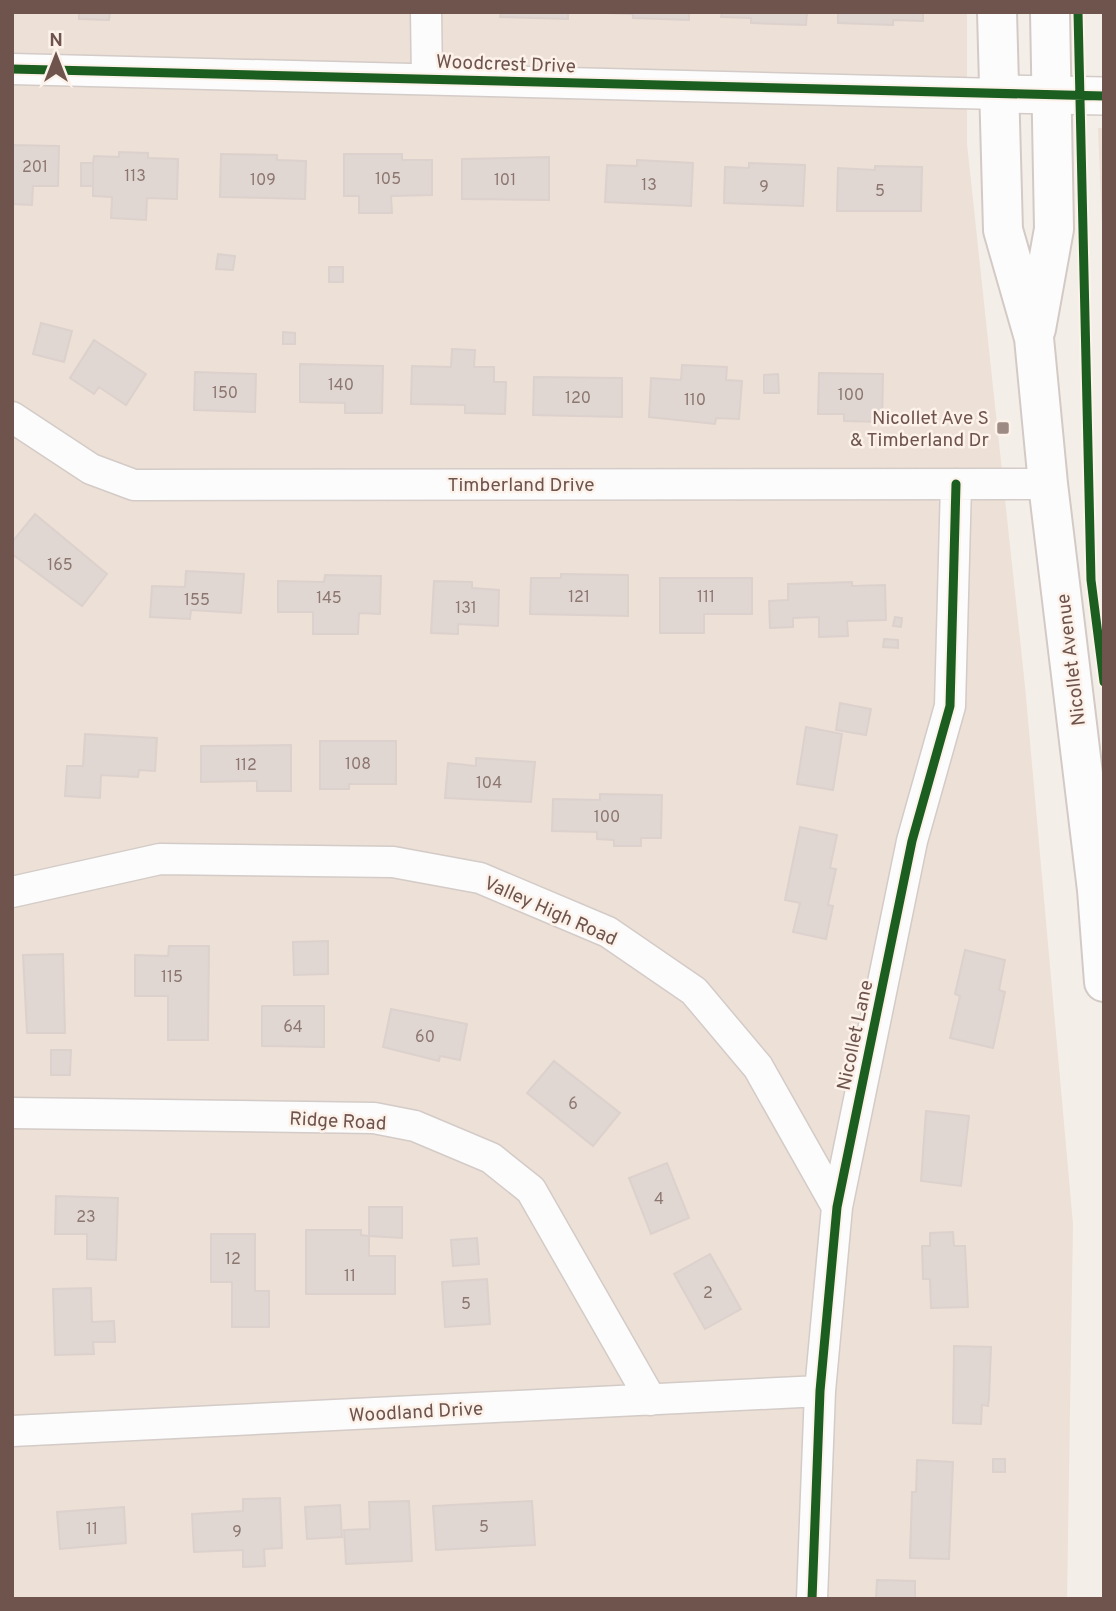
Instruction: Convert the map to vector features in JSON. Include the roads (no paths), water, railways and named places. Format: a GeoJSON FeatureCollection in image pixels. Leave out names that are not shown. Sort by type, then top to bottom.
{"type":"FeatureCollection","features":[{"type":"Feature","properties":{"kind":"main road","name":"Nicollet Avenue"},"geometry":{"type":"LineString","coordinates":[[997,12],[1003,230],[1034,338],[1048,484],[1100,890],[1104,982]]}},
{"type":"Feature","properties":{"kind":"main road","name":"Nicollet Avenue"},"geometry":{"type":"LineString","coordinates":[[1034,338],[1054,229],[1050,12]]}},
{"type":"Feature","properties":{"kind":"street"},"geometry":{"type":"LineString","coordinates":[[426,12],[427,78]]}},
{"type":"Feature","properties":{"kind":"street","name":"Woodcrest Drive"},"geometry":{"type":"LineString","coordinates":[[12,69],[999,93]]}},
{"type":"Feature","properties":{"kind":"street"},"geometry":{"type":"LineString","coordinates":[[999,93],[1104,96]]}},
{"type":"Feature","properties":{"kind":"street","name":"Timberland Drive"},"geometry":{"type":"LineString","coordinates":[[12,418],[91,469],[134,485],[1048,484]]}},
{"type":"Feature","properties":{"kind":"street","name":"Nicollet Lane"},"geometry":{"type":"LineString","coordinates":[[812,1599],[820,1391],[837,1207],[912,841],[950,706],[956,484]]}},
{"type":"Feature","properties":{"kind":"street","name":"Valley High Road"},"geometry":{"type":"LineString","coordinates":[[12,892],[160,859],[393,862],[480,878],[608,932],[694,991],[758,1067],[837,1207]]}},
{"type":"Feature","properties":{"kind":"street","name":"Ridge Road"},"geometry":{"type":"LineString","coordinates":[[12,1113],[374,1118],[415,1126],[491,1158],[531,1190],[651,1400]]}},
{"type":"Feature","properties":{"kind":"street","name":"Woodland Drive"},"geometry":{"type":"LineString","coordinates":[[12,1431],[820,1391]]}},
{"type":"Feature","properties":{"kind":"place","name":"Nicollet Ave S & Timberland Dr"},"geometry":{"type":"Point","coordinates":[1003,428]}}]}
